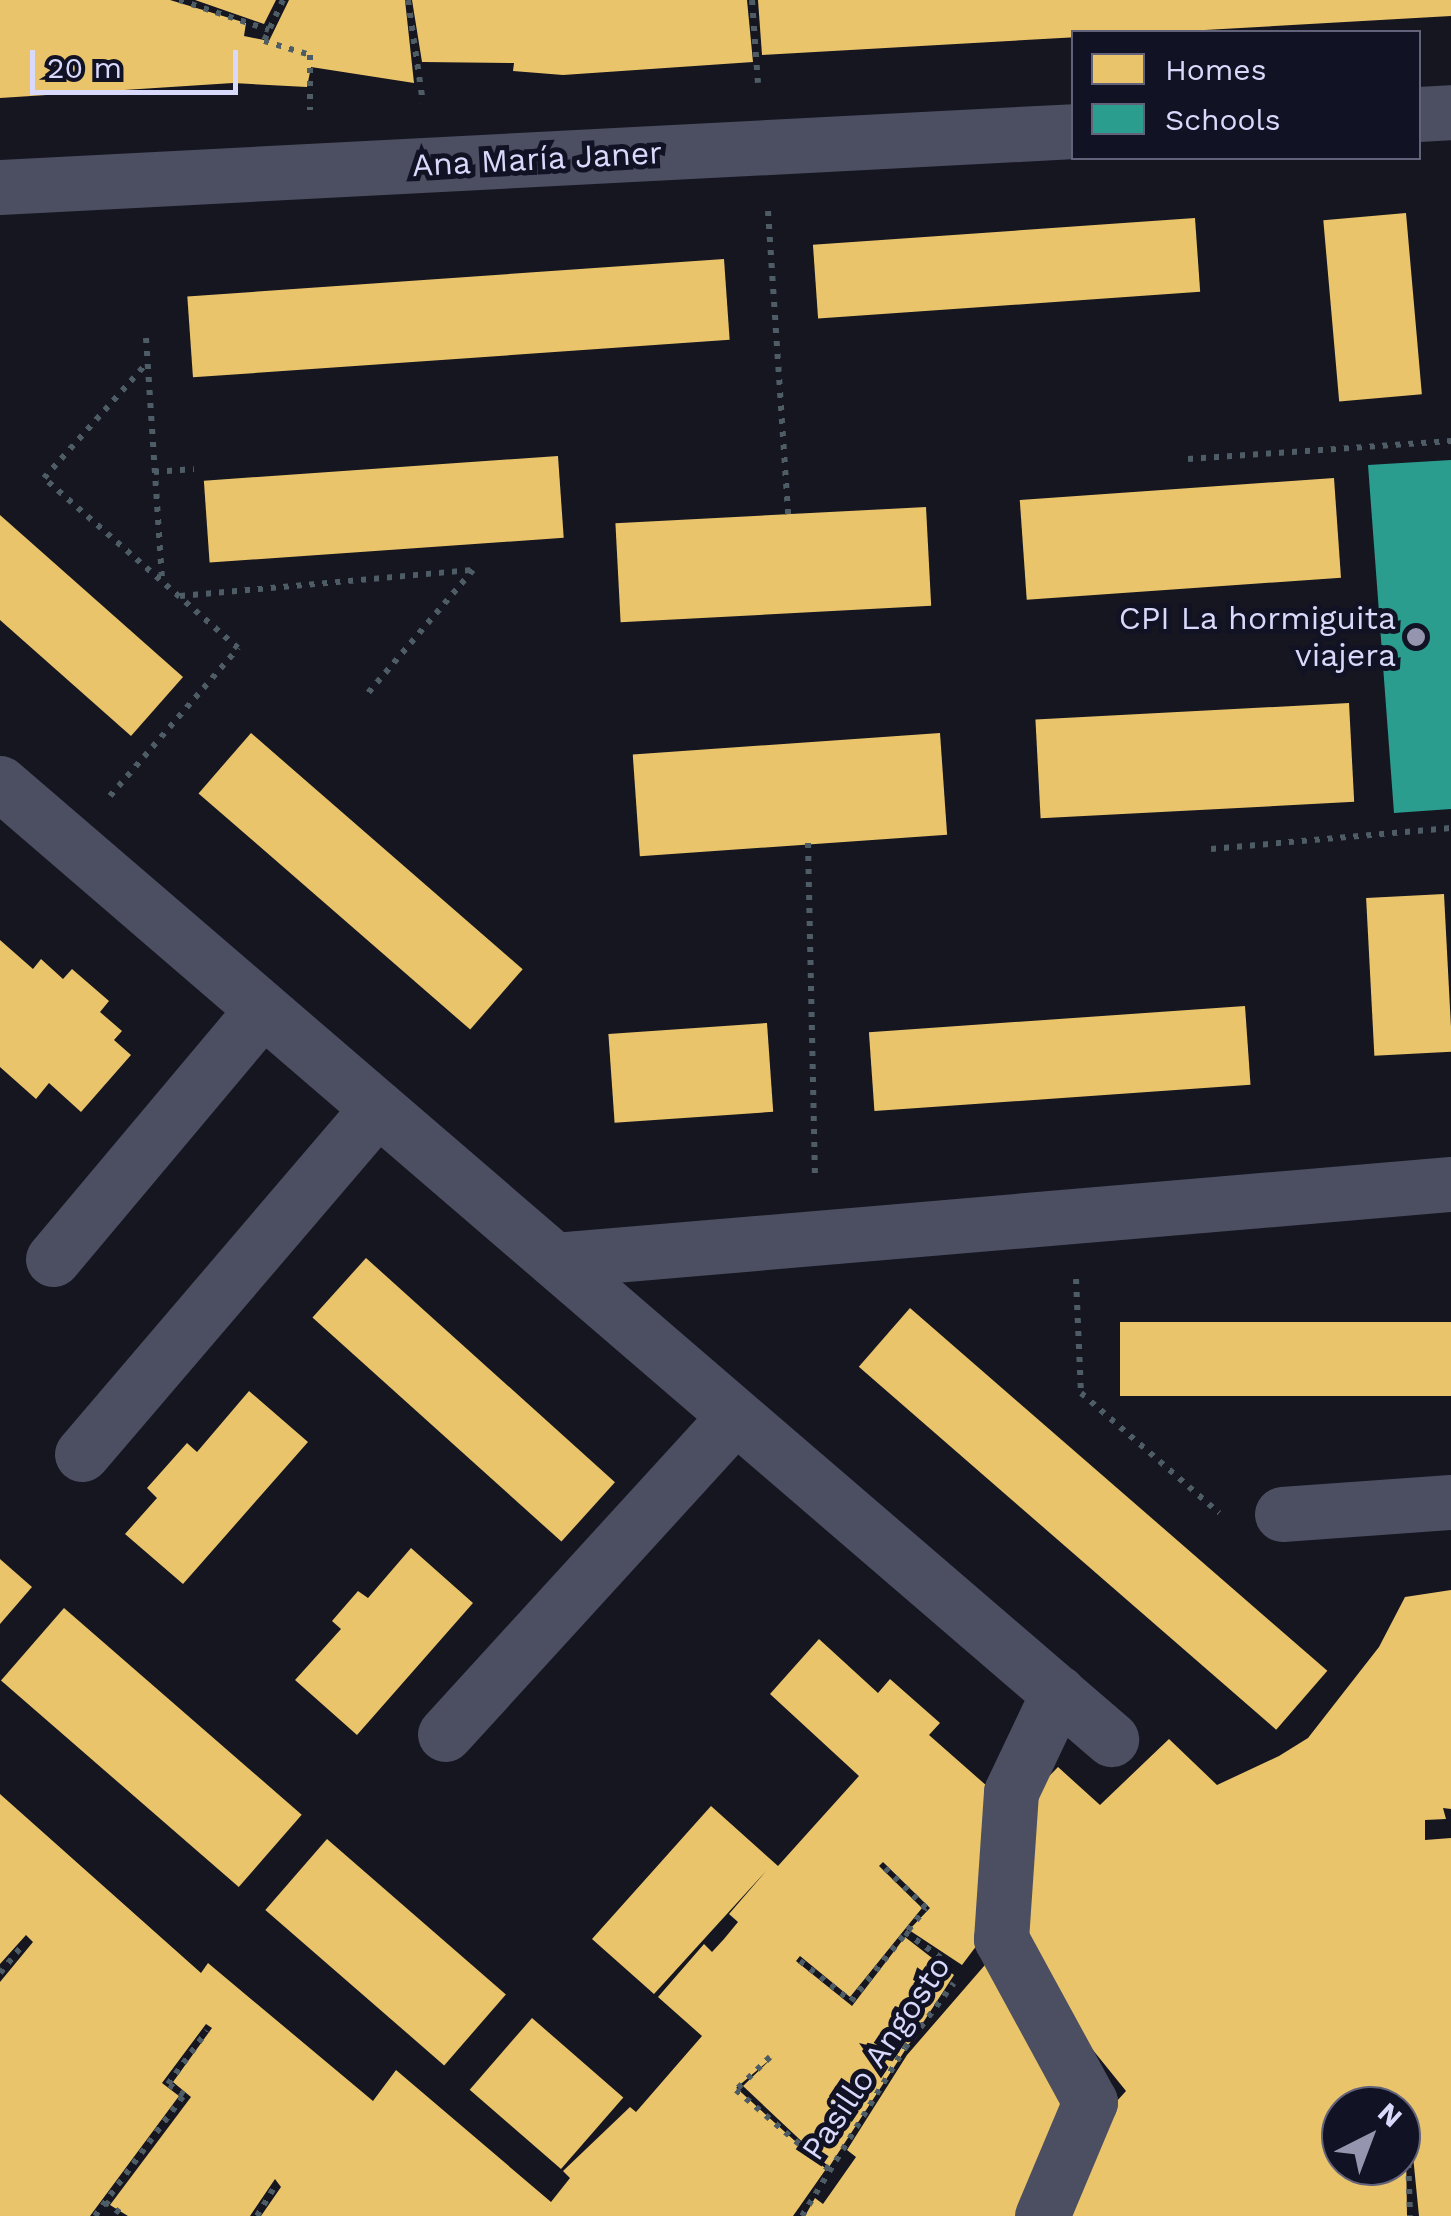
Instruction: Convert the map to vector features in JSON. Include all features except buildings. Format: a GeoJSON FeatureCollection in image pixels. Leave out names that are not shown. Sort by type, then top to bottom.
{"type":"FeatureCollection","features":[{"type":"Feature","properties":{"kind":"street"},"geometry":{"type":"LineString","coordinates":[[1421,114],[1451,112]]}},
{"type":"Feature","properties":{"kind":"street","name":"Ana María Janer"},"geometry":{"type":"LineString","coordinates":[[0,186],[1071,131]]}},
{"type":"Feature","properties":{"kind":"street"},"geometry":{"type":"LineString","coordinates":[[0,783],[1110,1738]]}},
{"type":"Feature","properties":{"kind":"street"},"geometry":{"type":"LineString","coordinates":[[53,1259],[263,1009]]}},
{"type":"Feature","properties":{"kind":"street"},"geometry":{"type":"LineString","coordinates":[[82,1454],[378,1108]]}},
{"type":"Feature","properties":{"kind":"street"},"geometry":{"type":"LineString","coordinates":[[555,1260],[1074,1212],[1451,1184]]}},
{"type":"Feature","properties":{"kind":"street"},"geometry":{"type":"LineString","coordinates":[[445,1734],[735,1416]]}},
{"type":"Feature","properties":{"kind":"street"},"geometry":{"type":"LineString","coordinates":[[1282,1514],[1451,1502]]}},
{"type":"Feature","properties":{"kind":"street"},"geometry":{"type":"LineString","coordinates":[[1042,2216],[1090,2102],[982,1956],[1010,1792],[1058,1692]]}},
{"type":"Feature","properties":{"kind":"path"},"geometry":{"type":"LineString","coordinates":[[179,0],[269,30]]}},
{"type":"Feature","properties":{"kind":"path"},"geometry":{"type":"LineString","coordinates":[[283,0],[264,41],[310,54],[310,171]]}},
{"type":"Feature","properties":{"kind":"path"},"geometry":{"type":"LineString","coordinates":[[408,0],[431,164]]}},
{"type":"Feature","properties":{"kind":"path"},"geometry":{"type":"LineString","coordinates":[[752,0],[788,514]]}},
{"type":"Feature","properties":{"kind":"path"},"geometry":{"type":"LineString","coordinates":[[146,338],[162,582]]}},
{"type":"Feature","properties":{"kind":"path"},"geometry":{"type":"LineString","coordinates":[[70,843],[238,648],[44,478],[147,362]]}},
{"type":"Feature","properties":{"kind":"path"},"geometry":{"type":"LineString","coordinates":[[1188,459],[1451,440]]}},
{"type":"Feature","properties":{"kind":"path"},"geometry":{"type":"LineString","coordinates":[[154,472],[194,469]]}},
{"type":"Feature","properties":{"kind":"path"},"geometry":{"type":"LineString","coordinates":[[179,596],[473,570],[366,694]]}},
{"type":"Feature","properties":{"kind":"path"},"geometry":{"type":"LineString","coordinates":[[1211,849],[1451,828]]}},
{"type":"Feature","properties":{"kind":"path"},"geometry":{"type":"LineString","coordinates":[[808,842],[817,1234]]}},
{"type":"Feature","properties":{"kind":"path"},"geometry":{"type":"LineString","coordinates":[[1074,1212],[1081,1393],[1223,1516],[1282,1514]]}},
{"type":"Feature","properties":{"kind":"path"},"geometry":{"type":"LineString","coordinates":[[800,1961],[851,2001],[926,1908],[882,1865]]}},
{"type":"Feature","properties":{"kind":"path"},"geometry":{"type":"LineString","coordinates":[[904,1932],[982,1956]]}},
{"type":"Feature","properties":{"kind":"path"},"geometry":{"type":"LineString","coordinates":[[0,1973],[22,1946]]}},
{"type":"Feature","properties":{"kind":"path","name":"Pasillo Angosto"},"geometry":{"type":"LineString","coordinates":[[802,2216],[906,2048],[982,1956]]}},
{"type":"Feature","properties":{"kind":"path"},"geometry":{"type":"LineString","coordinates":[[95,2216],[184,2095],[168,2084],[207,2031]]}},
{"type":"Feature","properties":{"kind":"path"},"geometry":{"type":"LineString","coordinates":[[770,2058],[736,2090],[831,2171]]}},
{"type":"Feature","properties":{"kind":"path"},"geometry":{"type":"LineString","coordinates":[[257,2216],[275,2186]]}},
{"type":"Feature","properties":{"kind":"path"},"geometry":{"type":"LineString","coordinates":[[1409,2186],[1410,2216]]}},
{"type":"Feature","properties":{"kind":"path"},"geometry":{"type":"LineString","coordinates":[[106,2202],[124,2216]]}},
{"type":"Feature","properties":{"kind":"place","name":"CPI La hormiguita viajera"},"geometry":{"type":"Point","coordinates":[1416,637]}}]}
